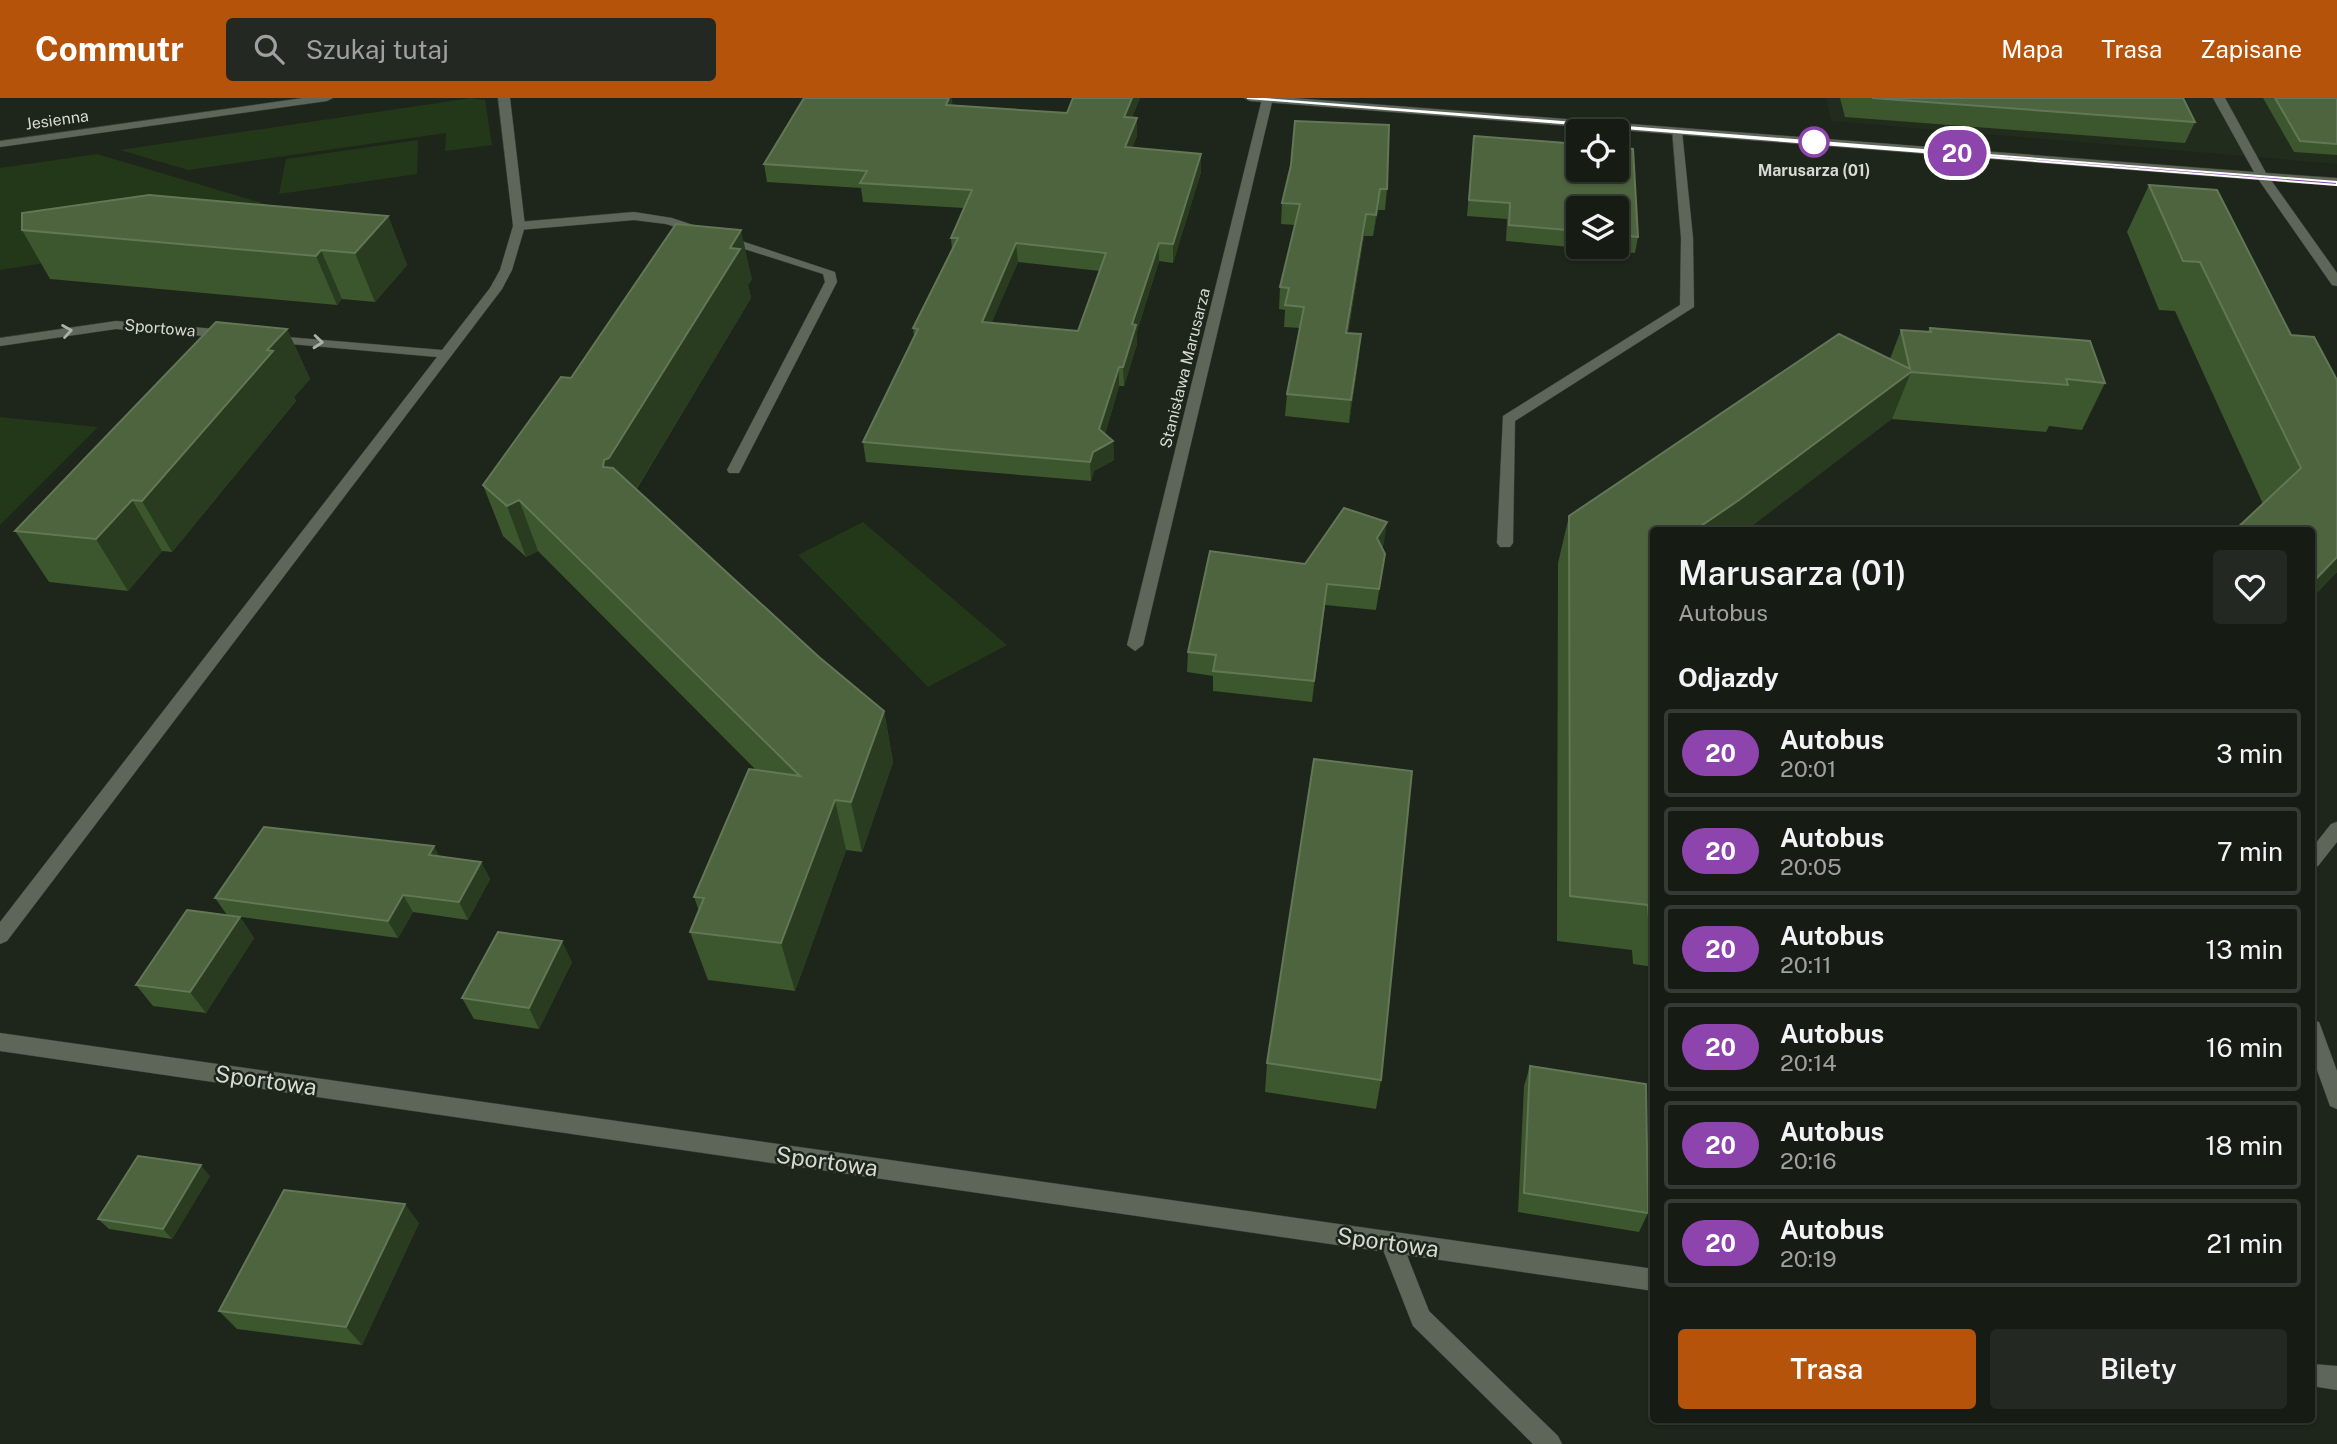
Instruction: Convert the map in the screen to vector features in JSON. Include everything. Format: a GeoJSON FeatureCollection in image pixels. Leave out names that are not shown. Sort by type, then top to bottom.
{"type":"FeatureCollection","features":[{"type":"Feature","properties":{"kind":"street","name":"Jesienna"},"geometry":{"type":"LineString","coordinates":[[0,144],[327,98]]}},
{"type":"Feature","properties":{"kind":"street"},"geometry":{"type":"LineString","coordinates":[[0,936],[496,289],[506,270],[519,226],[504,98]]}},
{"type":"Feature","properties":{"kind":"street"},"geometry":{"type":"LineString","coordinates":[[1250,98],[2337,182]]}},
{"type":"Feature","properties":{"kind":"street"},"geometry":{"type":"LineString","coordinates":[[2219,98],[2262,176],[2337,282]]}},
{"type":"Feature","properties":{"kind":"street","name":"Stanisława Marusarza"},"geometry":{"type":"LineString","coordinates":[[1135,645],[1268,99]]}},
{"type":"Feature","properties":{"kind":"street"},"geometry":{"type":"LineString","coordinates":[[1505,543],[1508,419],[1687,307],[1687,238],[1676,131]]}},
{"type":"Feature","properties":{"kind":"street"},"geometry":{"type":"LineString","coordinates":[[519,226],[634,216],[667,221],[829,272],[831,282],[734,470]]}},
{"type":"Feature","properties":{"kind":"street","name":"Sportowa"},"geometry":{"type":"LineString","coordinates":[[0,342],[116,325],[446,354]]}},
{"type":"Feature","properties":{"kind":"street"},"geometry":{"type":"LineString","coordinates":[[2315,857],[2337,829]]}},
{"type":"Feature","properties":{"kind":"street"},"geometry":{"type":"LineString","coordinates":[[2315,1037],[2337,1100]]}},
{"type":"Feature","properties":{"kind":"street","name":"Sportowa"},"geometry":{"type":"LineString","coordinates":[[0,1042],[1650,1279]]}},
{"type":"Feature","properties":{"kind":"street"},"geometry":{"type":"LineString","coordinates":[[1391,1242],[1421,1318],[1550,1444]]}},
{"type":"Feature","properties":{"kind":"street"},"geometry":{"type":"LineString","coordinates":[[2315,1375],[2337,1378]]}},
{"type":"Feature","properties":{"kind":"shaded area"},"geometry":{"type":"Polygon","coordinates":[[[1826,98],[2337,98],[2337,164],[1831,121],[1826,98]]]}},
{"type":"Feature","properties":{"kind":"green space"},"geometry":{"type":"Polygon","coordinates":[[[471,98],[485,100],[492,145],[445,151],[446,133],[188,170],[120,150],[471,98]]]}},
{"type":"Feature","properties":{"kind":"green space"},"geometry":{"type":"Polygon","coordinates":[[[418,140],[417,174],[279,194],[286,159],[418,140]]]}},
{"type":"Feature","properties":{"kind":"green space"},"geometry":{"type":"Polygon","coordinates":[[[97,154],[269,205],[387,251],[407,265],[187,244],[152,246],[0,270],[0,168],[97,154]]]}},
{"type":"Feature","properties":{"kind":"green space"},"geometry":{"type":"Polygon","coordinates":[[[0,417],[98,427],[0,525],[0,417]]]}},
{"type":"Feature","properties":{"kind":"green space"},"geometry":{"type":"Polygon","coordinates":[[[863,522],[1007,645],[928,687],[798,555],[863,522]]]}},
{"type":"Feature","properties":{"kind":"building"},"geometry":{"type":"Polygon","coordinates":[[[804,98],[949,98],[946,105],[1067,113],[1073,98],[1132,98],[1124,117],[1137,118],[1125,147],[1201,154],[1173,244],[1159,243],[1132,324],[1136,325],[1123,367],[1119,367],[1099,429],[1113,441],[1093,452],[1090,462],[863,442],[918,329],[913,328],[958,238],[951,238],[972,190],[860,183],[867,171],[764,164],[804,98]],[[1016,243],[982,322],[1078,331],[1106,253],[1016,243]]]}},
{"type":"Feature","properties":{"kind":"building"},"geometry":{"type":"Polygon","coordinates":[[[1872,98],[2183,98],[2195,122],[1872,98]]]}},
{"type":"Feature","properties":{"kind":"building"},"geometry":{"type":"Polygon","coordinates":[[[2275,98],[2337,98],[2337,144],[2300,141],[2275,98]]]}},
{"type":"Feature","properties":{"kind":"building"},"geometry":{"type":"Polygon","coordinates":[[[1295,121],[1389,125],[1387,189],[1380,189],[1376,215],[1366,214],[1346,333],[1361,334],[1351,400],[1287,394],[1304,307],[1285,305],[1289,288],[1280,287],[1300,204],[1282,203],[1291,165],[1295,121]]]}},
{"type":"Feature","properties":{"kind":"building"},"geometry":{"type":"Polygon","coordinates":[[[1474,136],[1566,143],[1566,182],[1629,182],[1629,148],[1633,149],[1638,237],[1629,236],[1629,196],[1566,196],[1566,230],[1509,225],[1510,203],[1469,200],[1474,136]]]}},
{"type":"Feature","properties":{"kind":"building"},"geometry":{"type":"Polygon","coordinates":[[[2149,185],[2217,190],[2291,335],[2314,337],[2337,380],[2337,557],[2315,580],[2315,527],[2238,527],[2301,468],[2200,262],[2183,261],[2149,185]]]}},
{"type":"Feature","properties":{"kind":"building"},"geometry":{"type":"Polygon","coordinates":[[[149,195],[388,216],[355,253],[321,250],[316,256],[22,230],[22,213],[149,195]]]}},
{"type":"Feature","properties":{"kind":"building"},"geometry":{"type":"Polygon","coordinates":[[[676,224],[741,230],[730,248],[740,249],[609,458],[604,460],[603,467],[613,468],[819,657],[884,711],[851,802],[835,800],[781,943],[690,932],[704,898],[694,897],[749,769],[800,776],[519,500],[507,506],[483,485],[561,377],[571,378],[676,224]]]}},
{"type":"Feature","properties":{"kind":"building"},"geometry":{"type":"Polygon","coordinates":[[[216,322],[287,329],[267,350],[273,351],[142,501],[132,500],[96,539],[15,531],[216,322]]]}},
{"type":"Feature","properties":{"kind":"building"},"geometry":{"type":"Polygon","coordinates":[[[1930,328],[2090,341],[2105,383],[2066,379],[2068,385],[1911,372],[1699,527],[1650,527],[1650,919],[1648,905],[1570,896],[1569,516],[1839,334],[1910,369],[1901,330],[1931,332],[1930,328]]]}},
{"type":"Feature","properties":{"kind":"building"},"geometry":{"type":"Polygon","coordinates":[[[1344,508],[1387,522],[1377,538],[1385,554],[1379,589],[1327,584],[1314,681],[1213,671],[1216,655],[1188,652],[1210,551],[1305,564],[1344,508]]]}},
{"type":"Feature","properties":{"kind":"building"},"geometry":{"type":"Polygon","coordinates":[[[1314,759],[1412,771],[1381,1080],[1267,1063],[1314,759]]]}},
{"type":"Feature","properties":{"kind":"building"},"geometry":{"type":"Polygon","coordinates":[[[264,827],[434,846],[429,855],[481,862],[459,902],[403,895],[388,921],[215,898],[264,827]]]}},
{"type":"Feature","properties":{"kind":"building"},"geometry":{"type":"Polygon","coordinates":[[[187,910],[240,917],[190,992],[136,985],[187,910]]]}},
{"type":"Feature","properties":{"kind":"building"},"geometry":{"type":"Polygon","coordinates":[[[498,932],[562,941],[529,1008],[462,998],[498,932]]]}},
{"type":"Feature","properties":{"kind":"building"},"geometry":{"type":"Polygon","coordinates":[[[1530,1066],[1646,1084],[1648,1213],[1524,1193],[1530,1066]]]}},
{"type":"Feature","properties":{"kind":"building"},"geometry":{"type":"Polygon","coordinates":[[[138,1156],[201,1165],[163,1229],[98,1219],[138,1156]]]}},
{"type":"Feature","properties":{"kind":"building"},"geometry":{"type":"Polygon","coordinates":[[[284,1190],[405,1204],[346,1327],[219,1311],[284,1190]]]}},
{"type":"Feature","properties":{"kind":"bus line","name":"20"},"geometry":{"type":"LineString","coordinates":[[1251,98],[2337,182]]}},
{"type":"Feature","properties":{"kind":"place","name":"Marusarza (01)"},"geometry":{"type":"Point","coordinates":[1814,142]}}]}
